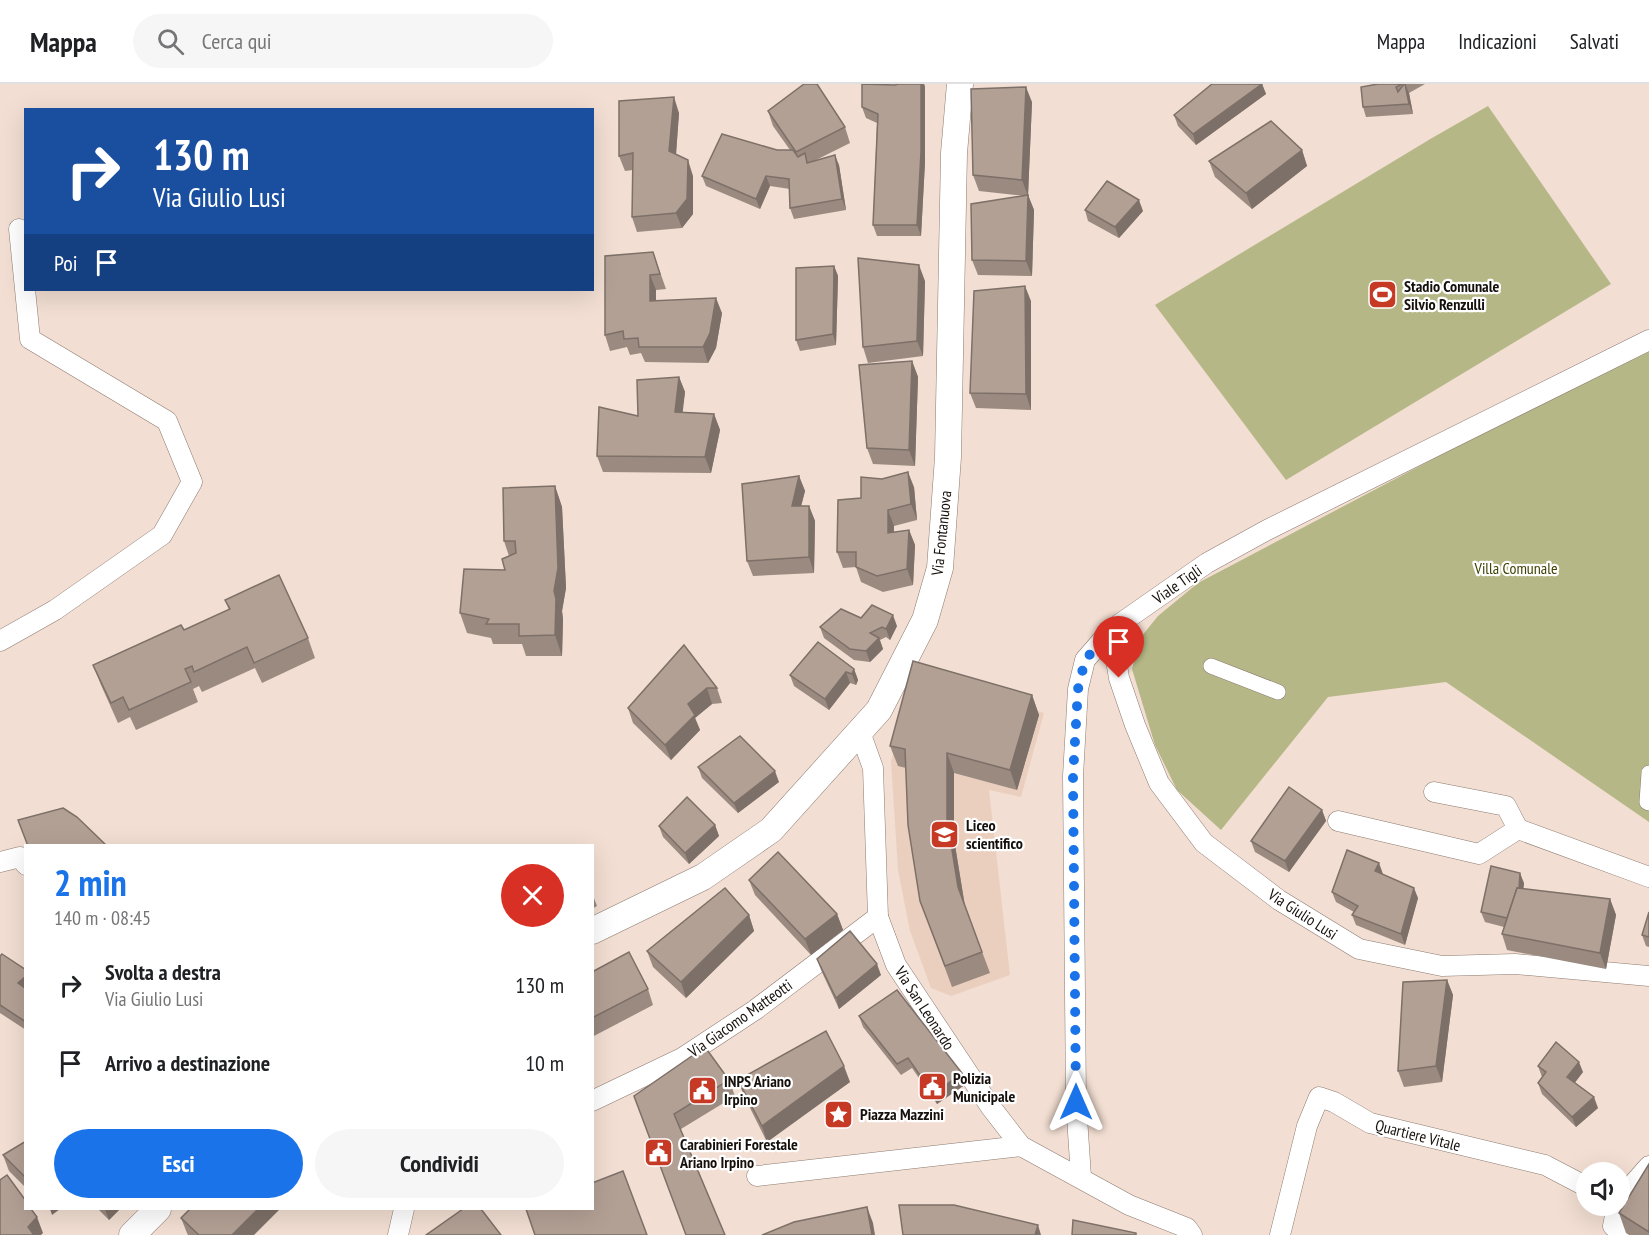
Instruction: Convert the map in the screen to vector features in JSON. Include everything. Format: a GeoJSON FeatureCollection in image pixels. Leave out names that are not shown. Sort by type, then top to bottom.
{"type":"FeatureCollection","features":[{"type":"Feature","properties":{"kind":"street","name":"Via Fontanuova"},"geometry":{"type":"LineString","coordinates":[[594,929],[703,877],[771,830],[879,710],[925,620],[940,568],[948,457],[954,153],[960,84]]}},
{"type":"Feature","properties":{"kind":"street"},"geometry":{"type":"LineString","coordinates":[[19,229],[24,279]]}},
{"type":"Feature","properties":{"kind":"street"},"geometry":{"type":"LineString","coordinates":[[0,641],[55,610],[162,535],[192,482],[167,421],[30,339],[25,291]]}},
{"type":"Feature","properties":{"kind":"street","name":"Viale Tigli"},"geometry":{"type":"LineString","coordinates":[[1081,1178],[1076,1102],[1074,765],[1078,689],[1085,660],[1111,630],[1207,563],[1267,530],[1649,340]]}},
{"type":"Feature","properties":{"kind":"street","name":"Via Giulio Lusi"},"geometry":{"type":"LineString","coordinates":[[1111,630],[1119,678],[1159,783],[1204,843],[1279,900],[1359,950],[1442,966],[1515,964],[1649,976]]}},
{"type":"Feature","properties":{"kind":"street"},"geometry":{"type":"LineString","coordinates":[[1210,666],[1278,692]]}},
{"type":"Feature","properties":{"kind":"street","name":"Via San Leonardo"},"geometry":{"type":"LineString","coordinates":[[860,732],[873,768],[878,917],[896,965],[990,1106],[1021,1146],[1129,1205],[1189,1232],[1209,1235]]}},
{"type":"Feature","properties":{"kind":"street"},"geometry":{"type":"LineString","coordinates":[[1649,772],[1647,802],[1649,803]]}},
{"type":"Feature","properties":{"kind":"street"},"geometry":{"type":"LineString","coordinates":[[1434,792],[1506,806],[1518,829],[1649,877]]}},
{"type":"Feature","properties":{"kind":"street"},"geometry":{"type":"LineString","coordinates":[[1338,821],[1479,854],[1518,829]]}},
{"type":"Feature","properties":{"kind":"street"},"geometry":{"type":"LineString","coordinates":[[0,862],[20,857],[24,862]]}},
{"type":"Feature","properties":{"kind":"street","name":"Via Giacomo Matteotti"},"geometry":{"type":"LineString","coordinates":[[594,1100],[682,1058],[754,1010],[878,917]]}},
{"type":"Feature","properties":{"kind":"street","name":"Quartiere Vitale"},"geometry":{"type":"LineString","coordinates":[[1280,1235],[1307,1126],[1319,1097],[1334,1102],[1370,1123],[1545,1165],[1576,1181]]}},
{"type":"Feature","properties":{"kind":"street"},"geometry":{"type":"LineString","coordinates":[[757,1176],[1021,1146]]}},
{"type":"Feature","properties":{"kind":"street"},"geometry":{"type":"LineString","coordinates":[[1630,1188],[1649,1166]]}},
{"type":"Feature","properties":{"kind":"street"},"geometry":{"type":"LineString","coordinates":[[132,1235],[157,1210]]}},
{"type":"Feature","properties":{"kind":"street"},"geometry":{"type":"LineString","coordinates":[[398,1235],[404,1210]]}},
{"type":"Feature","properties":{"kind":"street"},"geometry":{"type":"LineString","coordinates":[[1615,1216],[1613,1226],[1624,1235]]}},
{"type":"Feature","properties":{"kind":"shaded area","name":"Liceo scientifico"},"geometry":{"type":"Polygon","coordinates":[[[919,674],[1044,713],[1021,797],[989,790],[1010,975],[951,996],[931,988],[910,931],[898,870],[891,761],[919,674]]]}},
{"type":"Feature","properties":{"kind":"green space","name":"Stadio Comunale Silvio Renzulli"},"geometry":{"type":"Polygon","coordinates":[[[1488,106],[1611,284],[1286,480],[1155,305],[1488,106]]]}},
{"type":"Feature","properties":{"kind":"green space","name":"Villa Comunale"},"geometry":{"type":"Polygon","coordinates":[[[1649,345],[1649,822],[1446,682],[1328,697],[1221,830],[1177,790],[1155,745],[1132,669],[1141,637],[1158,616],[1198,583],[1649,345]]]}},
{"type":"Feature","properties":{"kind":"building"},"geometry":{"type":"Polygon","coordinates":[[[804,84],[817,84],[845,127],[796,152],[768,111],[804,84]]]}},
{"type":"Feature","properties":{"kind":"building"},"geometry":{"type":"Polygon","coordinates":[[[862,84],[921,84],[921,152],[917,225],[873,225],[878,114],[862,107],[862,84]]]}},
{"type":"Feature","properties":{"kind":"building"},"geometry":{"type":"Polygon","coordinates":[[[1212,84],[1262,84],[1193,134],[1174,115],[1212,84]]]}},
{"type":"Feature","properties":{"kind":"building"},"geometry":{"type":"Polygon","coordinates":[[[1402,84],[1396,87],[1398,92],[1405,84],[1409,104],[1363,107],[1361,87],[1402,84]]]}},
{"type":"Feature","properties":{"kind":"building"},"geometry":{"type":"Polygon","coordinates":[[[1026,87],[1022,180],[973,175],[971,89],[1026,87]]]}},
{"type":"Feature","properties":{"kind":"building"},"geometry":{"type":"Polygon","coordinates":[[[674,97],[669,151],[688,160],[687,199],[676,213],[632,217],[633,153],[619,156],[619,101],[674,97]]]}},
{"type":"Feature","properties":{"kind":"building"},"geometry":{"type":"Polygon","coordinates":[[[1271,121],[1302,150],[1246,193],[1209,161],[1271,121]]]}},
{"type":"Feature","properties":{"kind":"building"},"geometry":{"type":"Polygon","coordinates":[[[722,134],[777,150],[793,150],[798,157],[805,153],[807,163],[835,155],[842,199],[790,208],[789,179],[766,176],[756,199],[702,176],[722,134]]]}},
{"type":"Feature","properties":{"kind":"building"},"geometry":{"type":"Polygon","coordinates":[[[1107,181],[1139,200],[1115,227],[1085,210],[1107,181]]]}},
{"type":"Feature","properties":{"kind":"building"},"geometry":{"type":"Polygon","coordinates":[[[1028,195],[1026,261],[972,260],[971,204],[1028,195]]]}},
{"type":"Feature","properties":{"kind":"building"},"geometry":{"type":"Polygon","coordinates":[[[653,252],[660,274],[650,275],[650,301],[716,298],[710,333],[703,347],[639,347],[638,338],[624,339],[623,331],[605,335],[605,256],[653,252]]]}},
{"type":"Feature","properties":{"kind":"building"},"geometry":{"type":"Polygon","coordinates":[[[858,258],[919,265],[917,341],[863,347],[858,258]]]}},
{"type":"Feature","properties":{"kind":"building"},"geometry":{"type":"Polygon","coordinates":[[[834,266],[833,334],[796,340],[796,268],[834,266]]]}},
{"type":"Feature","properties":{"kind":"building"},"geometry":{"type":"Polygon","coordinates":[[[1025,286],[1026,394],[970,393],[974,291],[1025,286]]]}},
{"type":"Feature","properties":{"kind":"building"},"geometry":{"type":"Polygon","coordinates":[[[912,361],[909,450],[867,448],[859,365],[912,361]]]}},
{"type":"Feature","properties":{"kind":"building"},"geometry":{"type":"Polygon","coordinates":[[[679,377],[675,412],[714,414],[705,457],[597,456],[599,407],[638,416],[637,380],[679,377]]]}},
{"type":"Feature","properties":{"kind":"building"},"geometry":{"type":"Polygon","coordinates":[[[908,472],[911,504],[888,510],[888,533],[909,530],[907,569],[877,576],[856,567],[856,552],[837,552],[838,500],[861,498],[861,477],[882,479],[908,472]]]}},
{"type":"Feature","properties":{"kind":"building"},"geometry":{"type":"Polygon","coordinates":[[[799,476],[792,506],[809,506],[809,557],[747,561],[742,484],[799,476]]]}},
{"type":"Feature","properties":{"kind":"building"},"geometry":{"type":"Polygon","coordinates":[[[555,486],[558,568],[554,591],[556,599],[555,635],[519,636],[519,624],[486,624],[489,619],[460,613],[464,569],[505,570],[502,559],[516,553],[515,541],[504,541],[503,488],[555,486]]]}},
{"type":"Feature","properties":{"kind":"building"},"geometry":{"type":"Polygon","coordinates":[[[279,575],[308,638],[254,663],[247,647],[194,672],[192,666],[185,669],[191,682],[129,710],[123,697],[111,703],[93,665],[181,625],[184,630],[230,609],[225,600],[279,575]]]}},
{"type":"Feature","properties":{"kind":"building"},"geometry":{"type":"Polygon","coordinates":[[[872,605],[893,615],[886,629],[882,627],[870,633],[879,638],[866,651],[850,649],[820,627],[841,609],[861,618],[872,605]]]}},
{"type":"Feature","properties":{"kind":"building"},"geometry":{"type":"Polygon","coordinates":[[[818,642],[854,669],[852,674],[846,672],[825,699],[790,675],[818,642]]]}},
{"type":"Feature","properties":{"kind":"building"},"geometry":{"type":"Polygon","coordinates":[[[684,645],[717,688],[707,688],[688,704],[695,715],[665,745],[628,708],[684,645]]]}},
{"type":"Feature","properties":{"kind":"building"},"geometry":{"type":"Polygon","coordinates":[[[913,661],[1032,695],[1010,770],[947,753],[947,819],[958,887],[982,952],[945,966],[920,901],[908,825],[905,749],[890,746],[913,661]]]}},
{"type":"Feature","properties":{"kind":"building"},"geometry":{"type":"Polygon","coordinates":[[[740,736],[775,771],[734,803],[698,767],[740,736]]]}},
{"type":"Feature","properties":{"kind":"building"},"geometry":{"type":"Polygon","coordinates":[[[1289,787],[1322,810],[1285,861],[1251,841],[1289,787]]]}},
{"type":"Feature","properties":{"kind":"building"},"geometry":{"type":"Polygon","coordinates":[[[687,797],[715,825],[685,853],[659,826],[687,797]]]}},
{"type":"Feature","properties":{"kind":"building"},"geometry":{"type":"Polygon","coordinates":[[[63,808],[77,817],[105,844],[27,844],[18,820],[63,808]]]}},
{"type":"Feature","properties":{"kind":"building"},"geometry":{"type":"Polygon","coordinates":[[[1347,850],[1379,863],[1375,871],[1414,888],[1401,934],[1352,915],[1358,906],[1332,892],[1347,850]]]}},
{"type":"Feature","properties":{"kind":"building"},"geometry":{"type":"Polygon","coordinates":[[[778,852],[837,914],[805,939],[749,880],[778,852]]]}},
{"type":"Feature","properties":{"kind":"building"},"geometry":{"type":"Polygon","coordinates":[[[1491,866],[1520,873],[1519,888],[1517,888],[1507,918],[1481,912],[1491,866]]]}},
{"type":"Feature","properties":{"kind":"building"},"geometry":{"type":"Polygon","coordinates":[[[725,888],[749,915],[681,982],[647,951],[725,888]]]}},
{"type":"Feature","properties":{"kind":"building"},"geometry":{"type":"Polygon","coordinates":[[[1517,888],[1610,899],[1600,953],[1502,934],[1517,888]]]}},
{"type":"Feature","properties":{"kind":"building"},"geometry":{"type":"Polygon","coordinates":[[[1649,912],[1649,937],[1642,935],[1649,912]]]}},
{"type":"Feature","properties":{"kind":"building"},"geometry":{"type":"Polygon","coordinates":[[[850,931],[877,964],[836,998],[817,959],[850,931]]]}},
{"type":"Feature","properties":{"kind":"building"},"geometry":{"type":"Polygon","coordinates":[[[629,952],[648,989],[594,1017],[594,971],[629,952]]]}},
{"type":"Feature","properties":{"kind":"building"},"geometry":{"type":"Polygon","coordinates":[[[2,954],[24,969],[24,978],[18,983],[24,988],[24,1021],[0,1005],[0,956],[2,954]]]}},
{"type":"Feature","properties":{"kind":"building"},"geometry":{"type":"Polygon","coordinates":[[[1447,980],[1436,1066],[1398,1071],[1403,982],[1447,980]]]}},
{"type":"Feature","properties":{"kind":"building"},"geometry":{"type":"Polygon","coordinates":[[[897,990],[962,1073],[933,1094],[908,1058],[897,1064],[859,1016],[897,990]]]}},
{"type":"Feature","properties":{"kind":"building"},"geometry":{"type":"Polygon","coordinates":[[[826,1031],[844,1066],[762,1126],[738,1080],[826,1031]]]}},
{"type":"Feature","properties":{"kind":"building"},"geometry":{"type":"Polygon","coordinates":[[[1556,1042],[1579,1062],[1567,1077],[1594,1097],[1572,1117],[1538,1083],[1546,1072],[1538,1066],[1556,1042]]]}},
{"type":"Feature","properties":{"kind":"building"},"geometry":{"type":"Polygon","coordinates":[[[705,1047],[729,1080],[674,1114],[725,1235],[686,1235],[634,1096],[705,1047]]]}},
{"type":"Feature","properties":{"kind":"building"},"geometry":{"type":"Polygon","coordinates":[[[24,1142],[24,1176],[3,1155],[24,1142]]]}},
{"type":"Feature","properties":{"kind":"building"},"geometry":{"type":"Polygon","coordinates":[[[1649,1164],[1649,1232],[1624,1216],[1630,1216],[1630,1195],[1649,1164]]]}},
{"type":"Feature","properties":{"kind":"building"},"geometry":{"type":"Polygon","coordinates":[[[623,1171],[647,1235],[535,1235],[526,1210],[594,1210],[594,1182],[623,1171]]]}},
{"type":"Feature","properties":{"kind":"building"},"geometry":{"type":"Polygon","coordinates":[[[7,1175],[24,1198],[24,1210],[32,1210],[37,1217],[28,1227],[34,1235],[0,1235],[0,1180],[7,1175]]]}},
{"type":"Feature","properties":{"kind":"building"},"geometry":{"type":"Polygon","coordinates":[[[899,1205],[954,1205],[1038,1225],[1035,1235],[903,1235],[899,1205]]]}},
{"type":"Feature","properties":{"kind":"building"},"geometry":{"type":"Polygon","coordinates":[[[867,1207],[872,1235],[762,1235],[794,1222],[867,1207]]]}},
{"type":"Feature","properties":{"kind":"building"},"geometry":{"type":"Polygon","coordinates":[[[189,1210],[257,1210],[232,1235],[199,1235],[181,1218],[189,1210]]]}},
{"type":"Feature","properties":{"kind":"building"},"geometry":{"type":"Polygon","coordinates":[[[462,1210],[482,1210],[501,1235],[426,1235],[462,1210]]]}},
{"type":"Feature","properties":{"kind":"building"},"geometry":{"type":"Polygon","coordinates":[[[1073,1220],[1136,1233],[1136,1235],[1072,1235],[1073,1220]]]}},
{"type":"Feature","properties":{"kind":"place","name":"Stadio Comunale Silvio Renzulli"},"geometry":{"type":"Point","coordinates":[1383,295]}},
{"type":"Feature","properties":{"kind":"place","name":"Liceo scientifico"},"geometry":{"type":"Point","coordinates":[945,834]}},
{"type":"Feature","properties":{"kind":"place","name":"Polizia Municipale"},"geometry":{"type":"Point","coordinates":[932,1087]}},
{"type":"Feature","properties":{"kind":"place","name":"INPS Ariano Irpino"},"geometry":{"type":"Point","coordinates":[703,1090]}},
{"type":"Feature","properties":{"kind":"place","name":"Piazza Mazzini"},"geometry":{"type":"Point","coordinates":[839,1114]}},
{"type":"Feature","properties":{"kind":"place","name":"Carabinieri Forestale Ariano Irpino"},"geometry":{"type":"Point","coordinates":[659,1153]}},
{"type":"Feature","properties":{"kind":"route"},"geometry":{"type":"LineString","coordinates":[[1076,1102],[1073,776],[1078,689],[1085,660],[1111,630],[1119,678]]}}]}
